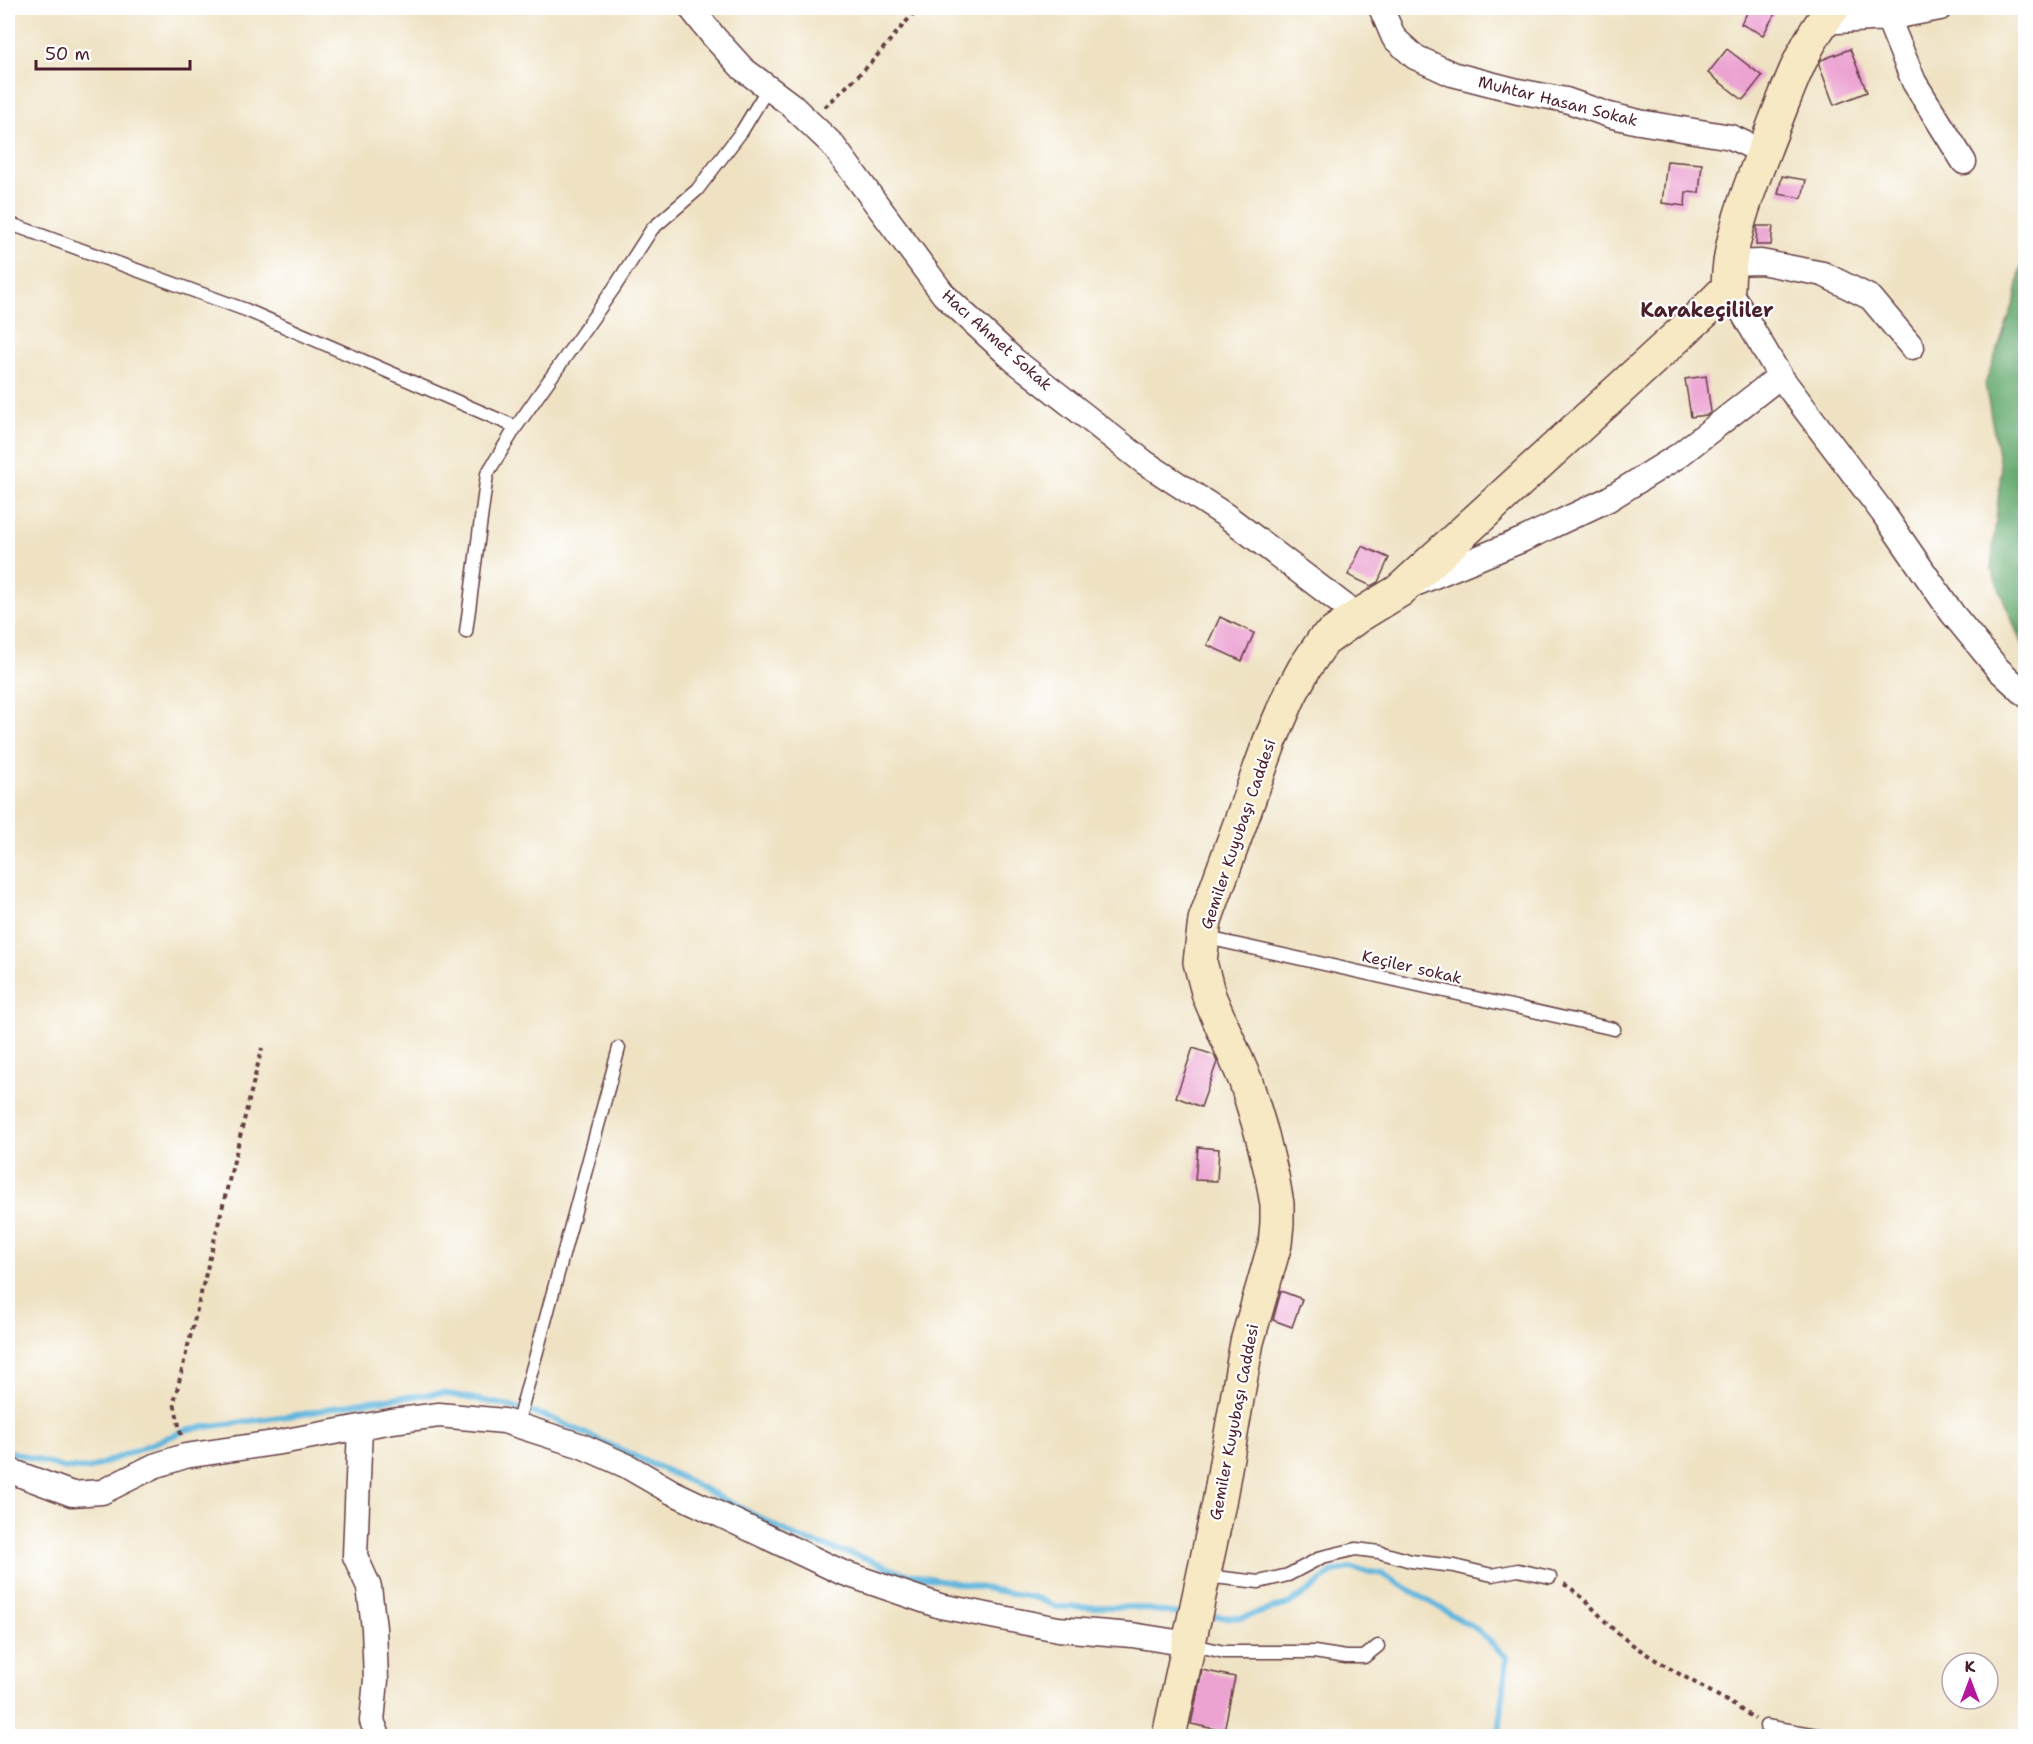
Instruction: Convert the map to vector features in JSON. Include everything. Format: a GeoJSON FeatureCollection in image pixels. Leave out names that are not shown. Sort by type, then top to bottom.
{"type":"FeatureCollection","features":[{"type":"Feature","properties":{"kind":"street","name":"Hacı Ahmet Sokak"},"geometry":{"type":"LineString","coordinates":[[691,8],[743,69],[790,104],[832,144],[944,295],[1014,360],[1144,462],[1225,515],[1358,616]]}},
{"type":"Feature","properties":{"kind":"street","name":"Muhtar Hasan Sokak"},"geometry":{"type":"LineString","coordinates":[[1380,8],[1394,38],[1415,57],[1452,74],[1518,91],[1566,100],[1609,115],[1639,122],[1731,137],[1763,152]]}},
{"type":"Feature","properties":{"kind":"street"},"geometry":{"type":"LineString","coordinates":[[1400,591],[1687,328],[1729,275],[1749,190],[1763,152],[1802,54],[1827,15],[1940,8]]}},
{"type":"Feature","properties":{"kind":"street"},"geometry":{"type":"LineString","coordinates":[[1887,13],[1914,82],[1964,162]]}},
{"type":"Feature","properties":{"kind":"street"},"geometry":{"type":"LineString","coordinates":[[1729,275],[1761,262],[1823,274],[1871,298],[1912,347]]}},
{"type":"Feature","properties":{"kind":"street"},"geometry":{"type":"LineString","coordinates":[[1729,275],[1780,376],[1883,513],[1952,612],[1998,669],[2025,695]]}},
{"type":"Feature","properties":{"kind":"street"},"geometry":{"type":"LineString","coordinates":[[1358,616],[1400,591],[1522,540],[1607,500],[1678,456],[1780,376]]}},
{"type":"Feature","properties":{"kind":"street","name":"Gemiler Kuyubaşı Caddesi"},"geometry":{"type":"LineString","coordinates":[[1169,1737],[1219,1503],[1247,1342],[1275,1244],[1277,1223],[1272,1176],[1262,1135],[1246,1082],[1209,996],[1200,962],[1202,936],[1205,920],[1270,741],[1290,695],[1323,641],[1358,616]]}},
{"type":"Feature","properties":{"kind":"street"},"geometry":{"type":"LineString","coordinates":[[8,1470],[72,1494],[102,1492],[154,1466],[185,1456],[440,1416],[504,1421],[582,1446],[627,1466],[672,1492],[841,1572],[940,1606],[1058,1629],[1190,1640]]}},
{"type":"Feature","properties":{"kind":"street"},"geometry":{"type":"LineString","coordinates":[[360,1427],[355,1556],[369,1587],[374,1628],[376,1680],[372,1722],[378,1737]]}},
{"type":"Feature","properties":{"kind":"lane"},"geometry":{"type":"LineString","coordinates":[[466,632],[487,474],[516,427],[614,288],[652,229],[697,190],[742,131],[768,88]]}},
{"type":"Feature","properties":{"kind":"lane"},"geometry":{"type":"LineString","coordinates":[[8,223],[246,310],[516,427]]}},
{"type":"Feature","properties":{"kind":"lane","name":"Keçiler sokak"},"geometry":{"type":"LineString","coordinates":[[1202,936],[1614,1029]]}},
{"type":"Feature","properties":{"kind":"lane"},"geometry":{"type":"LineString","coordinates":[[517,1424],[619,1048]]}},
{"type":"Feature","properties":{"kind":"lane"},"geometry":{"type":"LineString","coordinates":[[1201,1589],[1259,1582],[1288,1575],[1322,1557],[1356,1550],[1379,1552],[1411,1562],[1454,1566],[1492,1575],[1518,1570],[1550,1576]]}},
{"type":"Feature","properties":{"kind":"lane"},"geometry":{"type":"LineString","coordinates":[[1190,1640],[1224,1652],[1314,1652],[1346,1657],[1364,1657],[1378,1646]]}},
{"type":"Feature","properties":{"kind":"lane"},"geometry":{"type":"LineString","coordinates":[[1766,1726],[1824,1737]]}},
{"type":"Feature","properties":{"kind":"path"},"geometry":{"type":"LineString","coordinates":[[809,122],[869,65],[918,8]]}},
{"type":"Feature","properties":{"kind":"path"},"geometry":{"type":"LineString","coordinates":[[181,1437],[174,1402],[262,1048]]}},
{"type":"Feature","properties":{"kind":"path"},"geometry":{"type":"LineString","coordinates":[[1550,1576],[1576,1591],[1607,1625],[1627,1641],[1766,1726]]}},
{"type":"Feature","properties":{"kind":"green space"},"geometry":{"type":"Polygon","coordinates":[[[2025,246],[2026,652],[1991,569],[2001,471],[1985,384],[2015,300],[2025,246]]]}},
{"type":"Feature","properties":{"kind":"building"},"geometry":{"type":"Polygon","coordinates":[[[1750,8],[1778,8],[1763,35],[1741,24],[1750,8]]]}},
{"type":"Feature","properties":{"kind":"building"},"geometry":{"type":"Polygon","coordinates":[[[1727,49],[1762,76],[1743,100],[1708,73],[1727,49]]]}},
{"type":"Feature","properties":{"kind":"building"},"geometry":{"type":"Polygon","coordinates":[[[1850,49],[1867,92],[1834,105],[1819,65],[1821,60],[1850,49]]]}},
{"type":"Feature","properties":{"kind":"building"},"geometry":{"type":"Polygon","coordinates":[[[1667,161],[1702,164],[1699,193],[1686,192],[1685,206],[1662,203],[1667,161]]]}},
{"type":"Feature","properties":{"kind":"building"},"geometry":{"type":"Polygon","coordinates":[[[1782,176],[1806,180],[1802,198],[1778,194],[1782,176]]]}},
{"type":"Feature","properties":{"kind":"building"},"geometry":{"type":"Polygon","coordinates":[[[1757,226],[1773,226],[1771,245],[1756,245],[1757,226]]]}},
{"type":"Feature","properties":{"kind":"building"},"geometry":{"type":"Polygon","coordinates":[[[1706,376],[1711,412],[1707,415],[1691,417],[1685,379],[1706,376]]]}},
{"type":"Feature","properties":{"kind":"building"},"geometry":{"type":"Polygon","coordinates":[[[1362,546],[1389,558],[1378,582],[1371,586],[1348,575],[1362,546]]]}},
{"type":"Feature","properties":{"kind":"building"},"geometry":{"type":"Polygon","coordinates":[[[1220,617],[1254,633],[1242,661],[1207,645],[1220,617]]]}},
{"type":"Feature","properties":{"kind":"building"},"geometry":{"type":"Polygon","coordinates":[[[1193,1048],[1214,1055],[1217,1062],[1201,1107],[1176,1097],[1193,1048]]]}},
{"type":"Feature","properties":{"kind":"building"},"geometry":{"type":"Polygon","coordinates":[[[1198,1147],[1219,1149],[1217,1181],[1195,1180],[1198,1147]]]}},
{"type":"Feature","properties":{"kind":"building"},"geometry":{"type":"Polygon","coordinates":[[[1281,1291],[1302,1299],[1292,1327],[1273,1320],[1281,1291]]]}},
{"type":"Feature","properties":{"kind":"building"},"geometry":{"type":"Polygon","coordinates":[[[1202,1670],[1235,1677],[1224,1731],[1191,1724],[1202,1670]]]}},
{"type":"Feature","properties":{"kind":"waterway"},"geometry":{"type":"LineString","coordinates":[[8,1451],[64,1468],[89,1469],[189,1429],[303,1414],[361,1402],[443,1393],[505,1405],[549,1417],[687,1480],[798,1538],[868,1559],[898,1572],[1036,1598],[1057,1607],[1134,1607],[1185,1615]]}},
{"type":"Feature","properties":{"kind":"waterway"},"geometry":{"type":"LineString","coordinates":[[1204,1616],[1241,1618],[1288,1604],[1331,1573],[1349,1568],[1382,1574],[1478,1630],[1507,1658],[1499,1734],[1501,1736]]}},
{"type":"Feature","properties":{"kind":"district","name":"Karakeçililer"},"geometry":{"type":"Point","coordinates":[1707,310]}}]}
